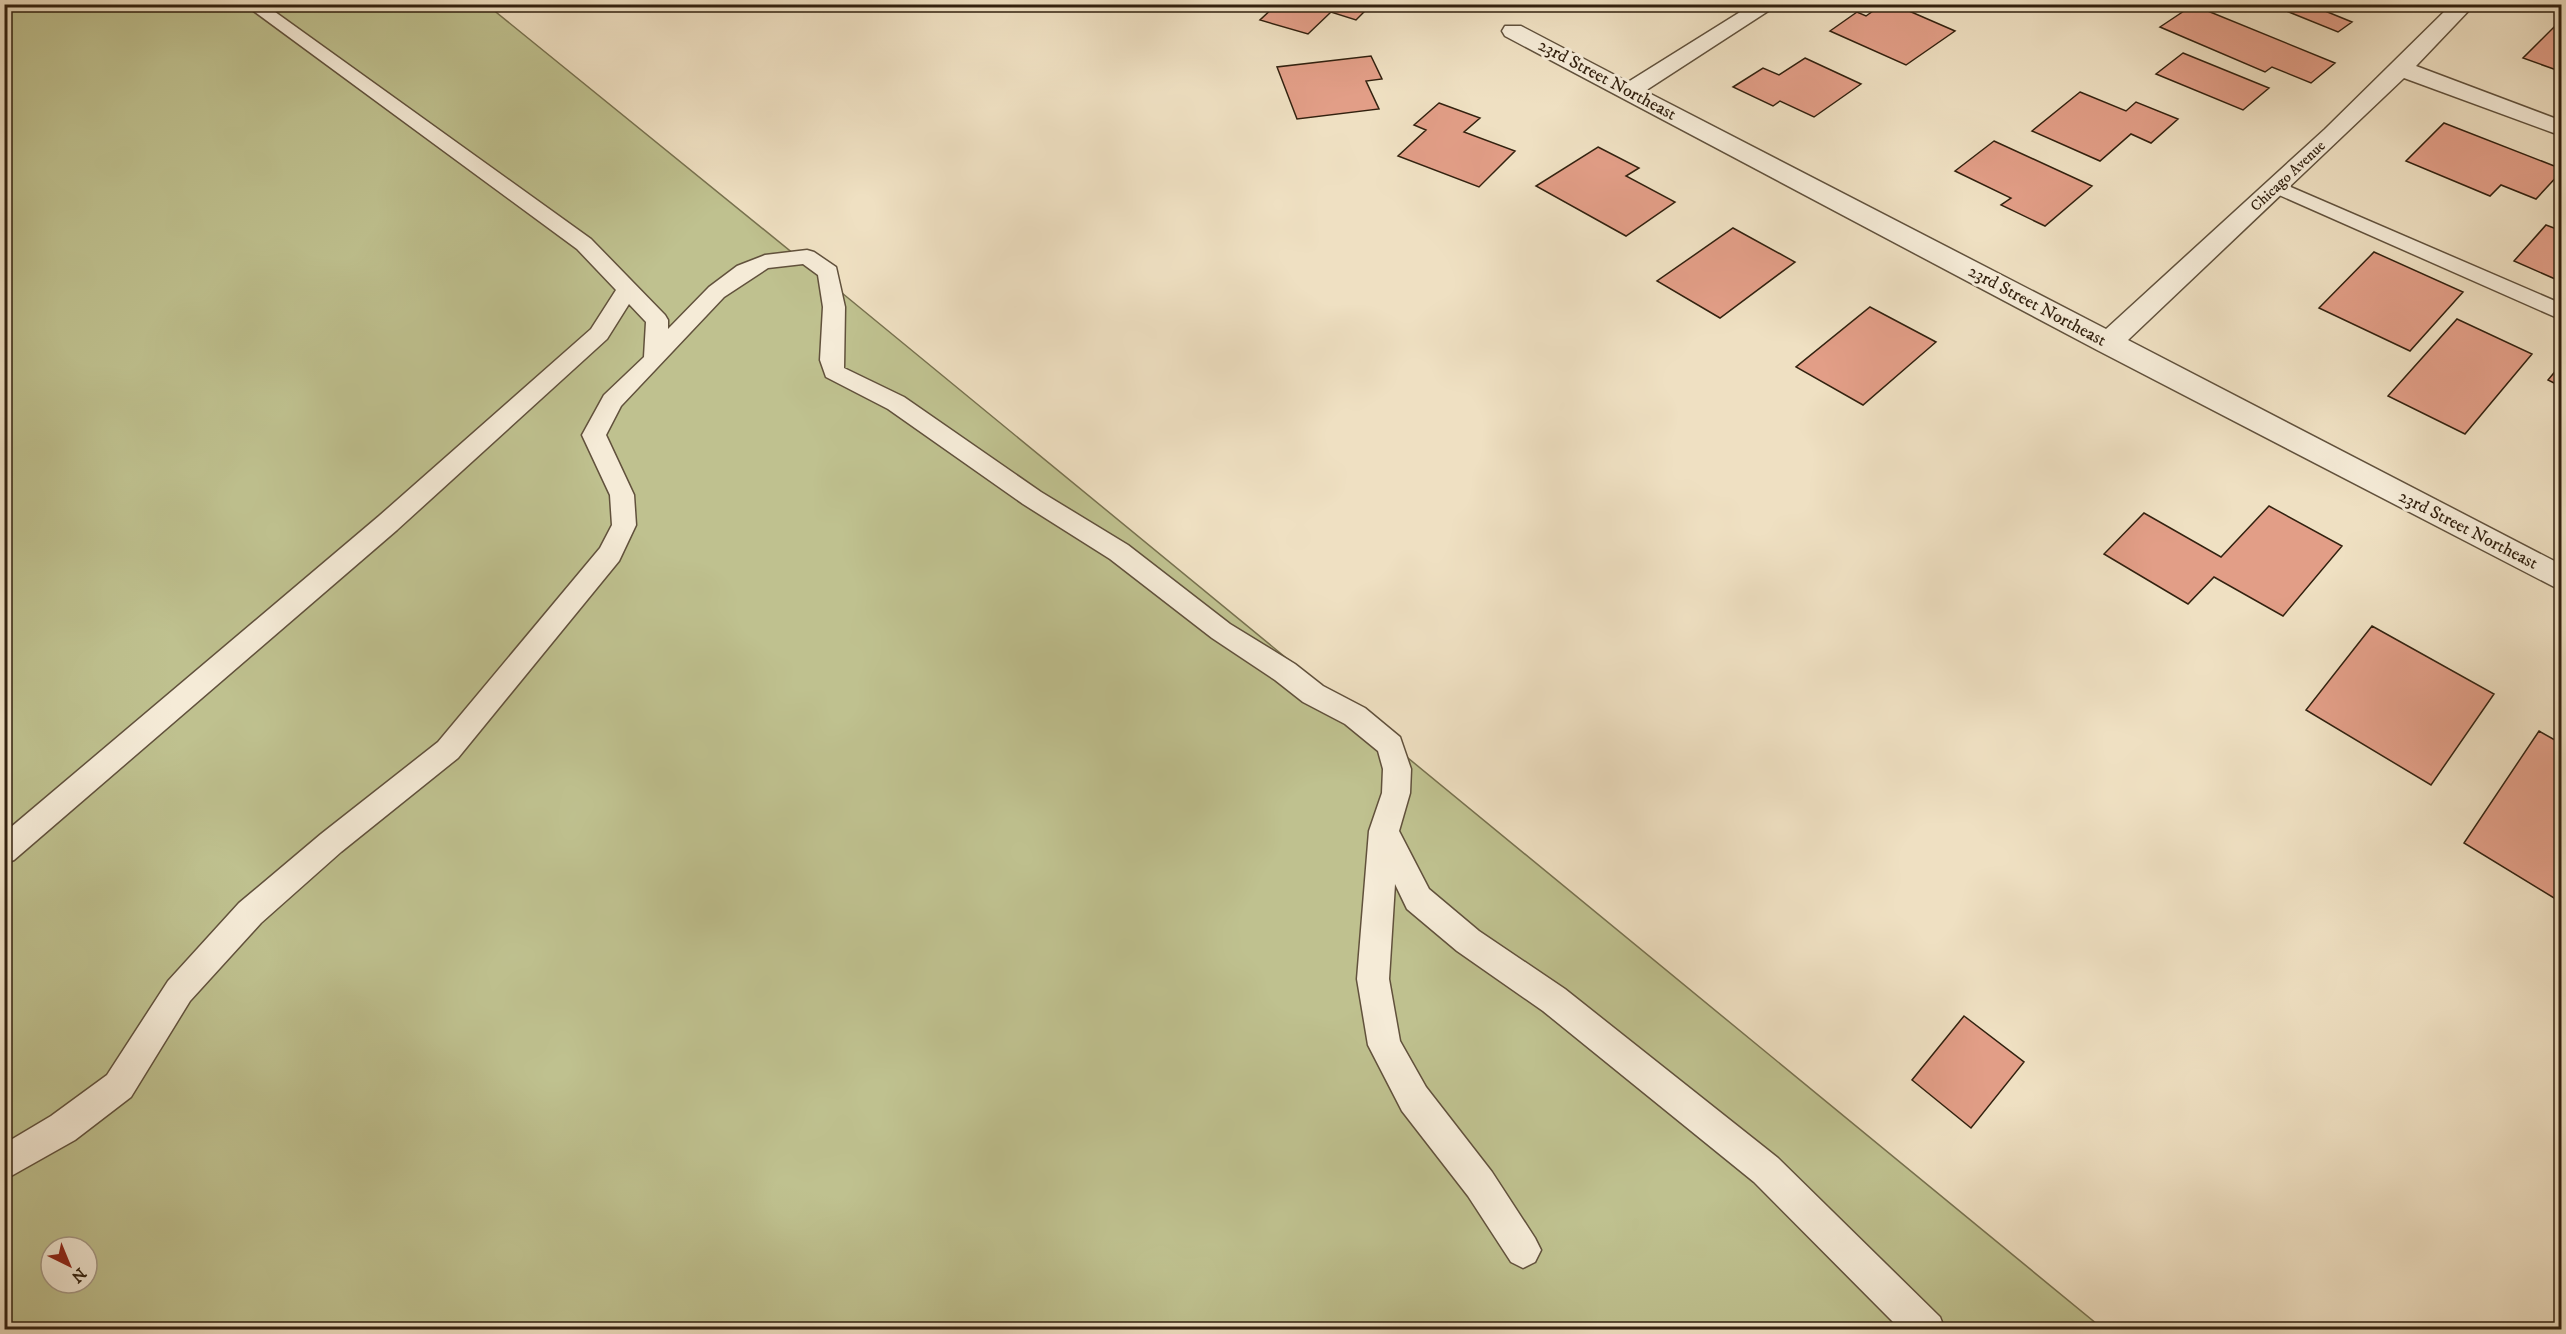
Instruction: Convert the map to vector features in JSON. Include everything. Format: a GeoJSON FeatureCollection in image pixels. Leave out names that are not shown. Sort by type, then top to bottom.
{"type":"FeatureCollection","features":[{"type":"Feature","properties":{"kind":"street"},"geometry":{"type":"LineString","coordinates":[[1629,92],[1769,4]]}},
{"type":"Feature","properties":{"kind":"street","name":"Chicago Avenue"},"geometry":{"type":"LineString","coordinates":[[2107,344],[2277,188],[2402,69],[2465,4]]}},
{"type":"Feature","properties":{"kind":"street","name":"23rd Street Northeast"},"geometry":{"type":"LineString","coordinates":[[1513,31],[2107,344],[2562,579]]}},
{"type":"Feature","properties":{"kind":"street"},"geometry":{"type":"LineString","coordinates":[[2402,69],[2562,129]]}},
{"type":"Feature","properties":{"kind":"lane"},"geometry":{"type":"LineString","coordinates":[[252,4],[584,244],[657,320],[655,357]]}},
{"type":"Feature","properties":{"kind":"lane"},"geometry":{"type":"LineString","coordinates":[[2277,188],[2562,313]]}},
{"type":"Feature","properties":{"kind":"lane"},"geometry":{"type":"LineString","coordinates":[[4,1163],[63,1128],[119,1086],[179,991],[250,913],[332,843],[448,750],[610,554],[624,525],[622,495],[594,435],[612,401],[712,297],[761,262],[807,257],[828,272],[834,307],[831,360],[834,372],[896,403],[1032,498],[1112,547],[1221,631],[1285,672],[1313,694],[1354,716],[1390,745],[1397,769],[1396,793],[1384,831],[1373,979],[1384,1045],[1414,1099],[1480,1184],[1523,1250]]}},
{"type":"Feature","properties":{"kind":"lane"},"geometry":{"type":"LineString","coordinates":[[4,851],[388,523],[599,334],[627,289]]}},
{"type":"Feature","properties":{"kind":"lane"},"geometry":{"type":"LineString","coordinates":[[1384,831],[1418,899],[1468,941],[1554,1000],[1766,1170],[1927,1329]]}},
{"type":"Feature","properties":{"kind":"green space"},"geometry":{"type":"Polygon","coordinates":[[[486,4],[842,293],[2103,1329],[5,1330],[5,5],[486,4]]]}},
{"type":"Feature","properties":{"kind":"building"},"geometry":{"type":"Polygon","coordinates":[[[1277,4],[1372,4],[1356,20],[1331,12],[1308,34],[1260,20],[1277,4]]]}},
{"type":"Feature","properties":{"kind":"building"},"geometry":{"type":"Polygon","coordinates":[[[1883,4],[1893,4],[1955,31],[1906,65],[1830,31],[1857,12],[1866,16],[1883,4]]]}},
{"type":"Feature","properties":{"kind":"building"},"geometry":{"type":"Polygon","coordinates":[[[2269,4],[2308,4],[2352,22],[2338,32],[2269,4]]]}},
{"type":"Feature","properties":{"kind":"building"},"geometry":{"type":"Polygon","coordinates":[[[2193,5],[2335,63],[2311,83],[2272,67],[2265,72],[2160,27],[2193,5]]]}},
{"type":"Feature","properties":{"kind":"building"},"geometry":{"type":"Polygon","coordinates":[[[2554,27],[2562,30],[2562,72],[2523,58],[2554,27]]]}},
{"type":"Feature","properties":{"kind":"building"},"geometry":{"type":"Polygon","coordinates":[[[2183,53],[2269,88],[2243,110],[2156,74],[2183,53]]]}},
{"type":"Feature","properties":{"kind":"building"},"geometry":{"type":"Polygon","coordinates":[[[1371,56],[1382,79],[1366,81],[1379,109],[1297,119],[1277,67],[1371,56]]]}},
{"type":"Feature","properties":{"kind":"building"},"geometry":{"type":"Polygon","coordinates":[[[1805,58],[1861,84],[1814,117],[1780,101],[1773,106],[1733,87],[1763,68],[1779,75],[1805,58]]]}},
{"type":"Feature","properties":{"kind":"building"},"geometry":{"type":"Polygon","coordinates":[[[2080,92],[2126,111],[2136,102],[2178,119],[2151,143],[2131,134],[2100,161],[2032,131],[2080,92]]]}},
{"type":"Feature","properties":{"kind":"building"},"geometry":{"type":"Polygon","coordinates":[[[1439,103],[1480,118],[1464,132],[1515,151],[1479,187],[1398,156],[1426,130],[1414,125],[1439,103]]]}},
{"type":"Feature","properties":{"kind":"building"},"geometry":{"type":"Polygon","coordinates":[[[2444,123],[2562,169],[2562,171],[2536,199],[2501,185],[2490,196],[2406,161],[2444,123]]]}},
{"type":"Feature","properties":{"kind":"building"},"geometry":{"type":"Polygon","coordinates":[[[1994,141],[2092,186],[2045,226],[2001,205],[2011,198],[1955,171],[1994,141]]]}},
{"type":"Feature","properties":{"kind":"building"},"geometry":{"type":"Polygon","coordinates":[[[1598,147],[1639,168],[1626,176],[1675,202],[1626,236],[1536,186],[1598,147]]]}},
{"type":"Feature","properties":{"kind":"building"},"geometry":{"type":"Polygon","coordinates":[[[2546,225],[2562,231],[2562,282],[2514,261],[2546,225]]]}},
{"type":"Feature","properties":{"kind":"building"},"geometry":{"type":"Polygon","coordinates":[[[1733,228],[1795,262],[1720,318],[1657,281],[1733,228]]]}},
{"type":"Feature","properties":{"kind":"building"},"geometry":{"type":"Polygon","coordinates":[[[2374,252],[2463,292],[2410,351],[2319,308],[2374,252]]]}},
{"type":"Feature","properties":{"kind":"building"},"geometry":{"type":"Polygon","coordinates":[[[1870,307],[1936,342],[1863,405],[1796,367],[1870,307]]]}},
{"type":"Feature","properties":{"kind":"building"},"geometry":{"type":"Polygon","coordinates":[[[2457,319],[2532,354],[2465,434],[2388,396],[2457,319]]]}},
{"type":"Feature","properties":{"kind":"building"},"geometry":{"type":"Polygon","coordinates":[[[2562,363],[2562,387],[2548,380],[2562,363]]]}},
{"type":"Feature","properties":{"kind":"building"},"geometry":{"type":"Polygon","coordinates":[[[2269,506],[2342,546],[2283,616],[2214,577],[2188,604],[2104,554],[2144,513],[2221,557],[2269,506]]]}},
{"type":"Feature","properties":{"kind":"building"},"geometry":{"type":"Polygon","coordinates":[[[2372,626],[2494,694],[2431,785],[2306,710],[2372,626]]]}},
{"type":"Feature","properties":{"kind":"building"},"geometry":{"type":"Polygon","coordinates":[[[2539,731],[2562,744],[2562,887],[2554,898],[2464,843],[2539,731]]]}},
{"type":"Feature","properties":{"kind":"building"},"geometry":{"type":"Polygon","coordinates":[[[1964,1016],[2024,1062],[1971,1128],[1912,1080],[1964,1016]]]}}]}
